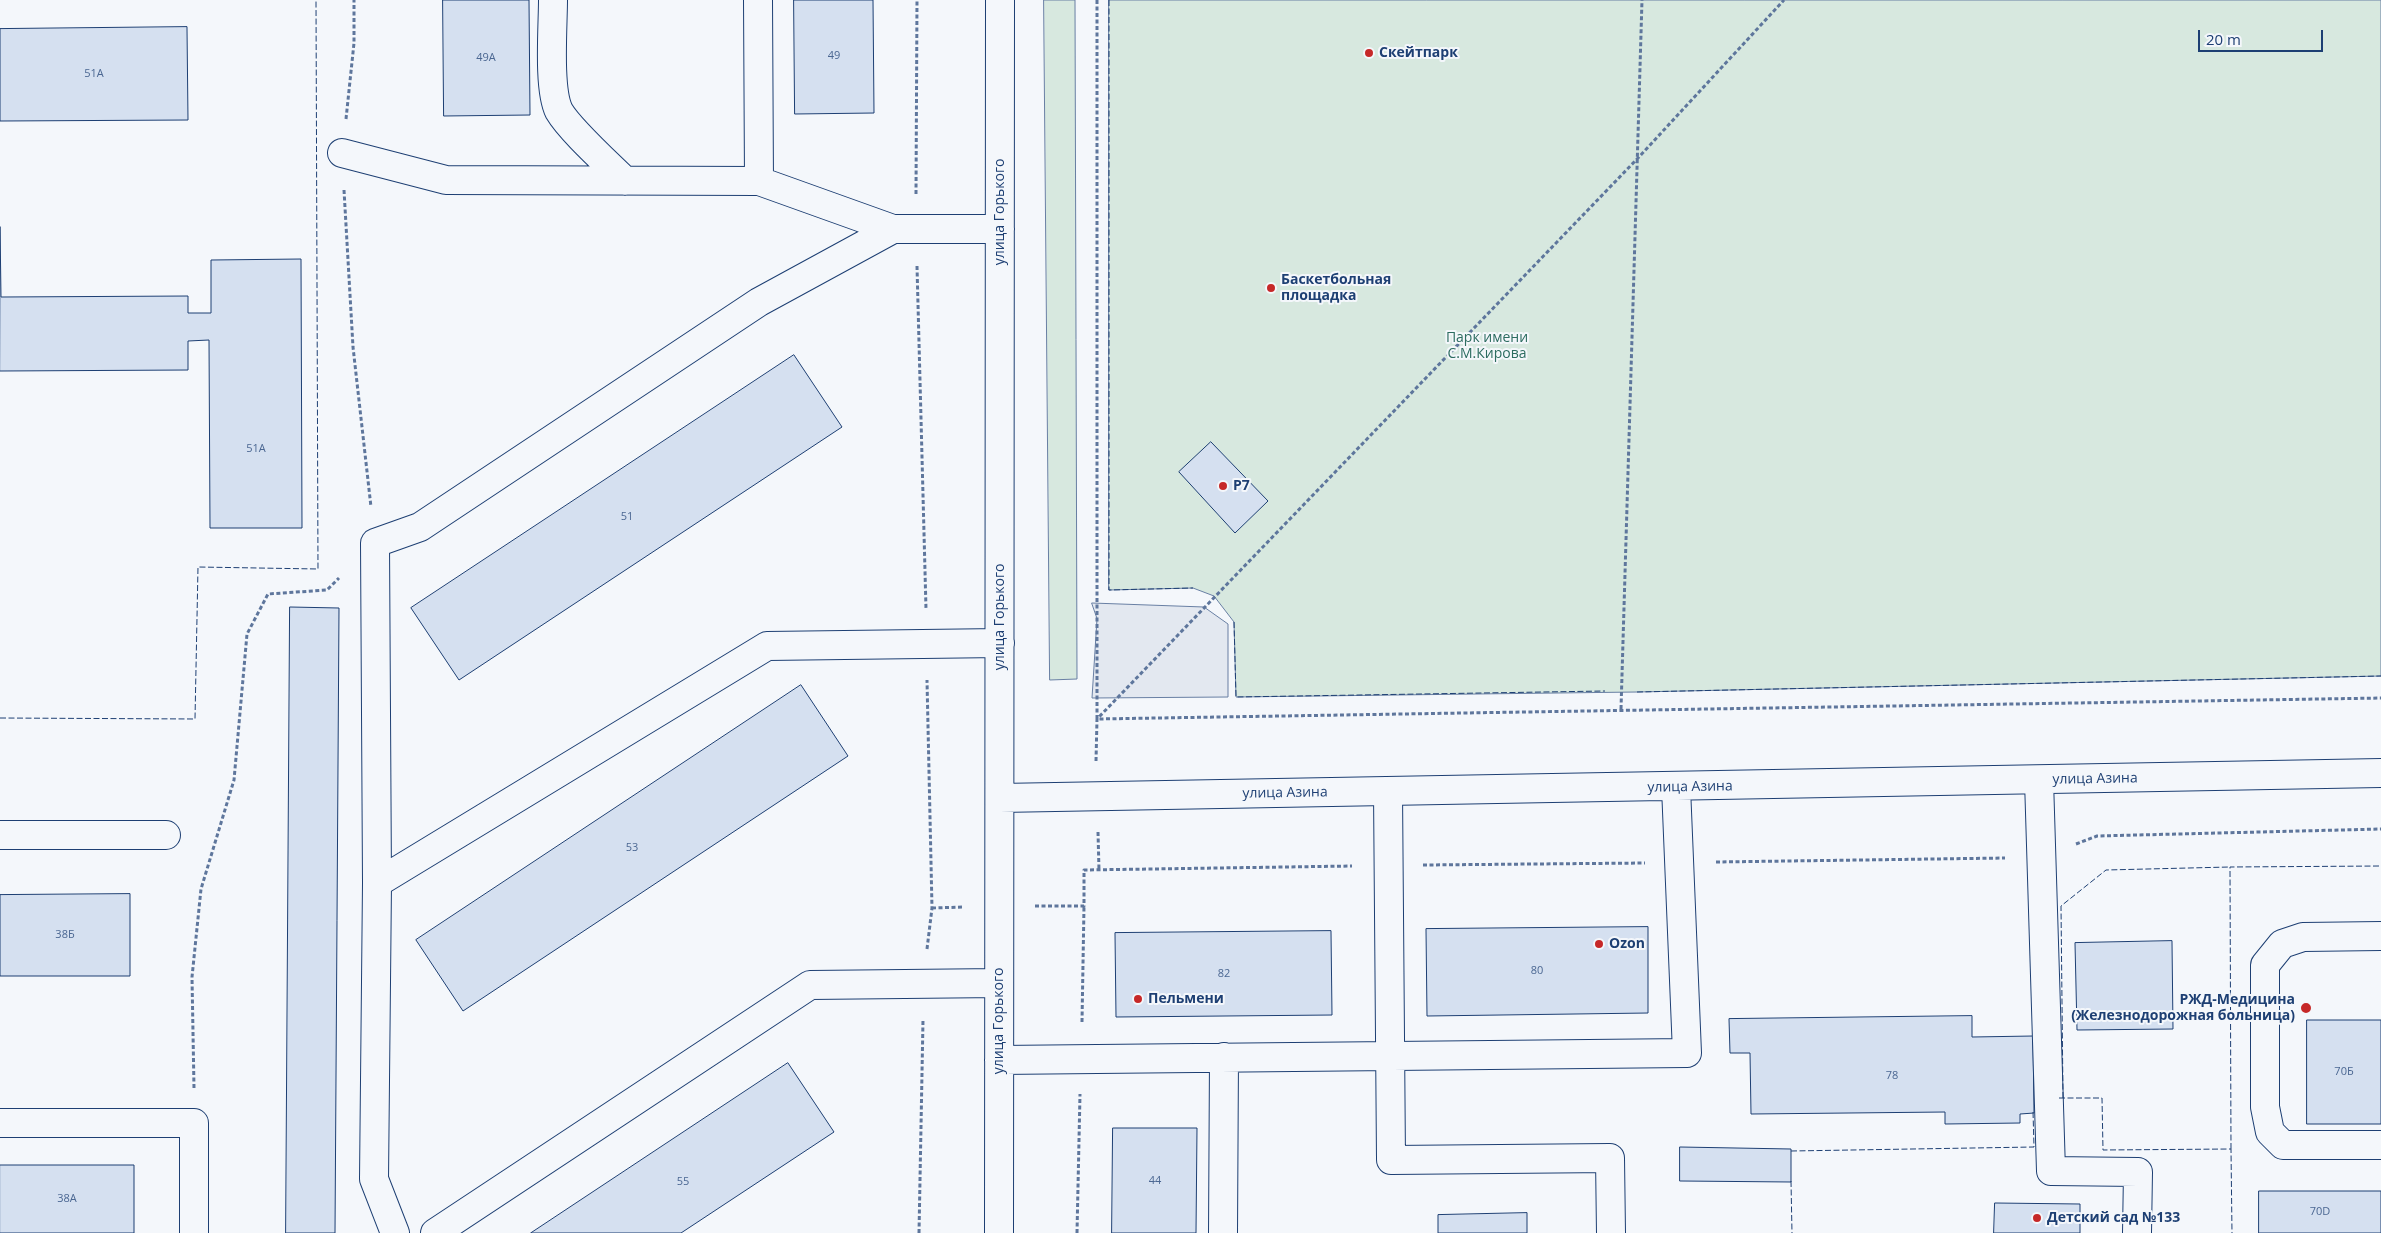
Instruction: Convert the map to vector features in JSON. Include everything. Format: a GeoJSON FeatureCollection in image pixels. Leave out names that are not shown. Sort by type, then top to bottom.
{"type":"FeatureCollection","features":[{"type":"Feature","properties":{"kind":"street"},"geometry":{"type":"LineString","coordinates":[[553,0],[554,84],[559,110],[625,181]]}},
{"type":"Feature","properties":{"kind":"street"},"geometry":{"type":"LineString","coordinates":[[758,0],[759,181]]}},
{"type":"Feature","properties":{"kind":"street","name":"улица Горького"},"geometry":{"type":"LineString","coordinates":[[999,1233],[1000,0]]}},
{"type":"Feature","properties":{"kind":"street"},"geometry":{"type":"LineString","coordinates":[[342,153],[446,180],[759,181],[893,229],[1000,229]]}},
{"type":"Feature","properties":{"kind":"street"},"geometry":{"type":"LineString","coordinates":[[394,1233],[374,1179],[377,883],[375,544],[420,527],[759,302],[893,229]]}},
{"type":"Feature","properties":{"kind":"street"},"geometry":{"type":"LineString","coordinates":[[377,883],[768,646],[1000,643]]}},
{"type":"Feature","properties":{"kind":"street","name":"улица Азина"},"geometry":{"type":"LineString","coordinates":[[1000,798],[2381,773]]}},
{"type":"Feature","properties":{"kind":"street"},"geometry":{"type":"LineString","coordinates":[[2039,780],[2051,1171],[2138,1172],[2137,1233]]}},
{"type":"Feature","properties":{"kind":"street"},"geometry":{"type":"LineString","coordinates":[[999,1060],[1687,1053],[1676,787]]}},
{"type":"Feature","properties":{"kind":"street"},"geometry":{"type":"LineString","coordinates":[[1388,791],[1391,1160],[1610,1158],[1611,1233]]}},
{"type":"Feature","properties":{"kind":"street"},"geometry":{"type":"LineString","coordinates":[[0,835],[166,835]]}},
{"type":"Feature","properties":{"kind":"street"},"geometry":{"type":"LineString","coordinates":[[2381,936],[2303,937],[2282,944],[2265,965],[2265,1107],[2270,1132],[2283,1145],[2381,1145]]}},
{"type":"Feature","properties":{"kind":"street"},"geometry":{"type":"LineString","coordinates":[[435,1233],[810,985],[999,983]]}},
{"type":"Feature","properties":{"kind":"street"},"geometry":{"type":"LineString","coordinates":[[1223,1233],[1224,1057]]}},
{"type":"Feature","properties":{"kind":"street"},"geometry":{"type":"LineString","coordinates":[[0,1123],[194,1123],[194,1233]]}},
{"type":"Feature","properties":{"kind":"path"},"geometry":{"type":"LineString","coordinates":[[194,1123],[192,977],[201,889],[234,780],[247,634],[268,594],[327,590],[375,544],[353,347],[342,153],[354,43],[354,0]]}},
{"type":"Feature","properties":{"kind":"path"},"geometry":{"type":"LineString","coordinates":[[1097,0],[1097,796],[1099,870]]}},
{"type":"Feature","properties":{"kind":"path"},"geometry":{"type":"LineString","coordinates":[[1621,709],[1642,0]]}},
{"type":"Feature","properties":{"kind":"path"},"geometry":{"type":"LineString","coordinates":[[1097,719],[1638,158],[1784,0]]}},
{"type":"Feature","properties":{"kind":"path"},"geometry":{"type":"LineString","coordinates":[[1097,719],[2381,698]]}},
{"type":"Feature","properties":{"kind":"path"},"geometry":{"type":"LineString","coordinates":[[932,908],[1084,906],[1084,870],[2041,858],[2097,836],[2381,829]]}},
{"type":"Feature","properties":{"kind":"green space"},"geometry":{"type":"Polygon","coordinates":[[[1044,0],[1075,0],[1077,679],[1050,680],[1044,0]]]}},
{"type":"Feature","properties":{"kind":"green space","name":"Парк имени С.М.Кирова"},"geometry":{"type":"Polygon","coordinates":[[[1109,0],[2381,0],[2381,676],[1637,692],[1236,697],[1234,622],[1214,596],[1193,588],[1109,590],[1109,0]]]}},
{"type":"Feature","properties":{"kind":"shaded area"},"geometry":{"type":"Polygon","coordinates":[[[1092,603],[1204,607],[1228,624],[1228,697],[1092,698],[1097,619],[1092,603]]]}},
{"type":"Feature","properties":{"kind":"building"},"geometry":{"type":"Polygon","coordinates":[[[443,0],[529,0],[530,115],[444,116],[443,0]]]}},
{"type":"Feature","properties":{"kind":"building"},"geometry":{"type":"Polygon","coordinates":[[[794,0],[873,0],[874,113],[795,114],[794,0]]]}},
{"type":"Feature","properties":{"kind":"building"},"geometry":{"type":"Polygon","coordinates":[[[187,27],[188,120],[0,121],[0,29],[187,27]]]}},
{"type":"Feature","properties":{"kind":"building"},"geometry":{"type":"Polygon","coordinates":[[[0,227],[1,297],[188,296],[188,313],[211,313],[211,260],[301,259],[302,528],[210,528],[209,340],[188,341],[188,370],[0,371],[0,227]]]}},
{"type":"Feature","properties":{"kind":"building"},"geometry":{"type":"Polygon","coordinates":[[[794,355],[842,427],[459,680],[411,608],[794,355]]]}},
{"type":"Feature","properties":{"kind":"building","name":"Р7"},"geometry":{"type":"Polygon","coordinates":[[[1211,442],[1268,501],[1235,533],[1179,472],[1211,442]]]}},
{"type":"Feature","properties":{"kind":"building"},"geometry":{"type":"Polygon","coordinates":[[[290,607],[339,608],[335,1233],[286,1233],[290,607]]]}},
{"type":"Feature","properties":{"kind":"building"},"geometry":{"type":"Polygon","coordinates":[[[801,685],[848,756],[463,1011],[416,940],[801,685]]]}},
{"type":"Feature","properties":{"kind":"building"},"geometry":{"type":"Polygon","coordinates":[[[130,894],[130,976],[0,976],[0,895],[130,894]]]}},
{"type":"Feature","properties":{"kind":"building"},"geometry":{"type":"Polygon","coordinates":[[[1648,927],[1648,1013],[1427,1016],[1426,929],[1648,927]]]}},
{"type":"Feature","properties":{"kind":"building"},"geometry":{"type":"Polygon","coordinates":[[[1331,931],[1332,1015],[1116,1017],[1115,933],[1331,931]]]}},
{"type":"Feature","properties":{"kind":"building"},"geometry":{"type":"Polygon","coordinates":[[[2172,941],[2173,1029],[2077,1030],[2075,943],[2172,941]]]}},
{"type":"Feature","properties":{"kind":"building"},"geometry":{"type":"Polygon","coordinates":[[[1972,1016],[1972,1037],[2033,1036],[2034,1113],[2020,1114],[2020,1123],[1945,1124],[1945,1112],[1751,1114],[1750,1053],[1730,1053],[1729,1019],[1972,1016]]]}},
{"type":"Feature","properties":{"kind":"building"},"geometry":{"type":"Polygon","coordinates":[[[2307,1020],[2381,1020],[2381,1124],[2307,1124],[2307,1020]]]}},
{"type":"Feature","properties":{"kind":"building"},"geometry":{"type":"Polygon","coordinates":[[[788,1063],[834,1132],[681,1233],[531,1233],[788,1063]]]}},
{"type":"Feature","properties":{"kind":"building"},"geometry":{"type":"Polygon","coordinates":[[[1113,1128],[1197,1128],[1196,1233],[1112,1233],[1113,1128]]]}},
{"type":"Feature","properties":{"kind":"building"},"geometry":{"type":"Polygon","coordinates":[[[1680,1147],[1791,1149],[1791,1182],[1680,1181],[1680,1147]]]}},
{"type":"Feature","properties":{"kind":"building"},"geometry":{"type":"Polygon","coordinates":[[[0,1165],[134,1165],[134,1233],[0,1233],[0,1165]]]}},
{"type":"Feature","properties":{"kind":"building"},"geometry":{"type":"Polygon","coordinates":[[[2259,1191],[2381,1191],[2381,1233],[2259,1233],[2259,1191]]]}},
{"type":"Feature","properties":{"kind":"building","name":"Детский сад №133"},"geometry":{"type":"Polygon","coordinates":[[[1995,1203],[2080,1204],[2080,1233],[1994,1233],[1995,1203]]]}},
{"type":"Feature","properties":{"kind":"building"},"geometry":{"type":"Polygon","coordinates":[[[1527,1213],[1527,1233],[1438,1233],[1438,1215],[1527,1213]]]}},
{"type":"Feature","properties":{"kind":"fence"},"geometry":{"type":"LineString","coordinates":[[0,718],[195,719],[198,567],[318,569],[316,0]]}},
{"type":"Feature","properties":{"kind":"fence"},"geometry":{"type":"LineString","coordinates":[[1109,0],[1109,590],[1193,588]]}},
{"type":"Feature","properties":{"kind":"fence"},"geometry":{"type":"LineString","coordinates":[[1234,622],[1236,697],[1605,691]]}},
{"type":"Feature","properties":{"kind":"fence"},"geometry":{"type":"LineString","coordinates":[[1637,692],[2381,676]]}},
{"type":"Feature","properties":{"kind":"fence"},"geometry":{"type":"LineString","coordinates":[[2231,1149],[2230,867],[2381,866]]}},
{"type":"Feature","properties":{"kind":"fence"},"geometry":{"type":"LineString","coordinates":[[2063,1098],[2061,906],[2106,870],[2230,867]]}},
{"type":"Feature","properties":{"kind":"fence"},"geometry":{"type":"LineString","coordinates":[[2059,1098],[2102,1098],[2103,1150],[2231,1149],[2232,1233]]}},
{"type":"Feature","properties":{"kind":"fence"},"geometry":{"type":"LineString","coordinates":[[1791,1151],[2034,1147],[2033,1111]]}},
{"type":"Feature","properties":{"kind":"fence"},"geometry":{"type":"LineString","coordinates":[[1791,1181],[1792,1233]]}},
{"type":"Feature","properties":{"kind":"place","name":"Скейтпарк"},"geometry":{"type":"Point","coordinates":[1369,53]}},
{"type":"Feature","properties":{"kind":"place","name":"Баскетбольная площадка"},"geometry":{"type":"Point","coordinates":[1271,288]}},
{"type":"Feature","properties":{"kind":"place","name":"Р7"},"geometry":{"type":"Point","coordinates":[1223,486]}},
{"type":"Feature","properties":{"kind":"place","name":"Ozon"},"geometry":{"type":"Point","coordinates":[1599,944]}},
{"type":"Feature","properties":{"kind":"place","name":"Пельмени"},"geometry":{"type":"Point","coordinates":[1138,999]}},
{"type":"Feature","properties":{"kind":"place","name":"РЖД-Медицина (Железнодорожная больница)"},"geometry":{"type":"Point","coordinates":[2306,1008]}},
{"type":"Feature","properties":{"kind":"place","name":"Детский сад №133"},"geometry":{"type":"Point","coordinates":[2037,1218]}}]}
